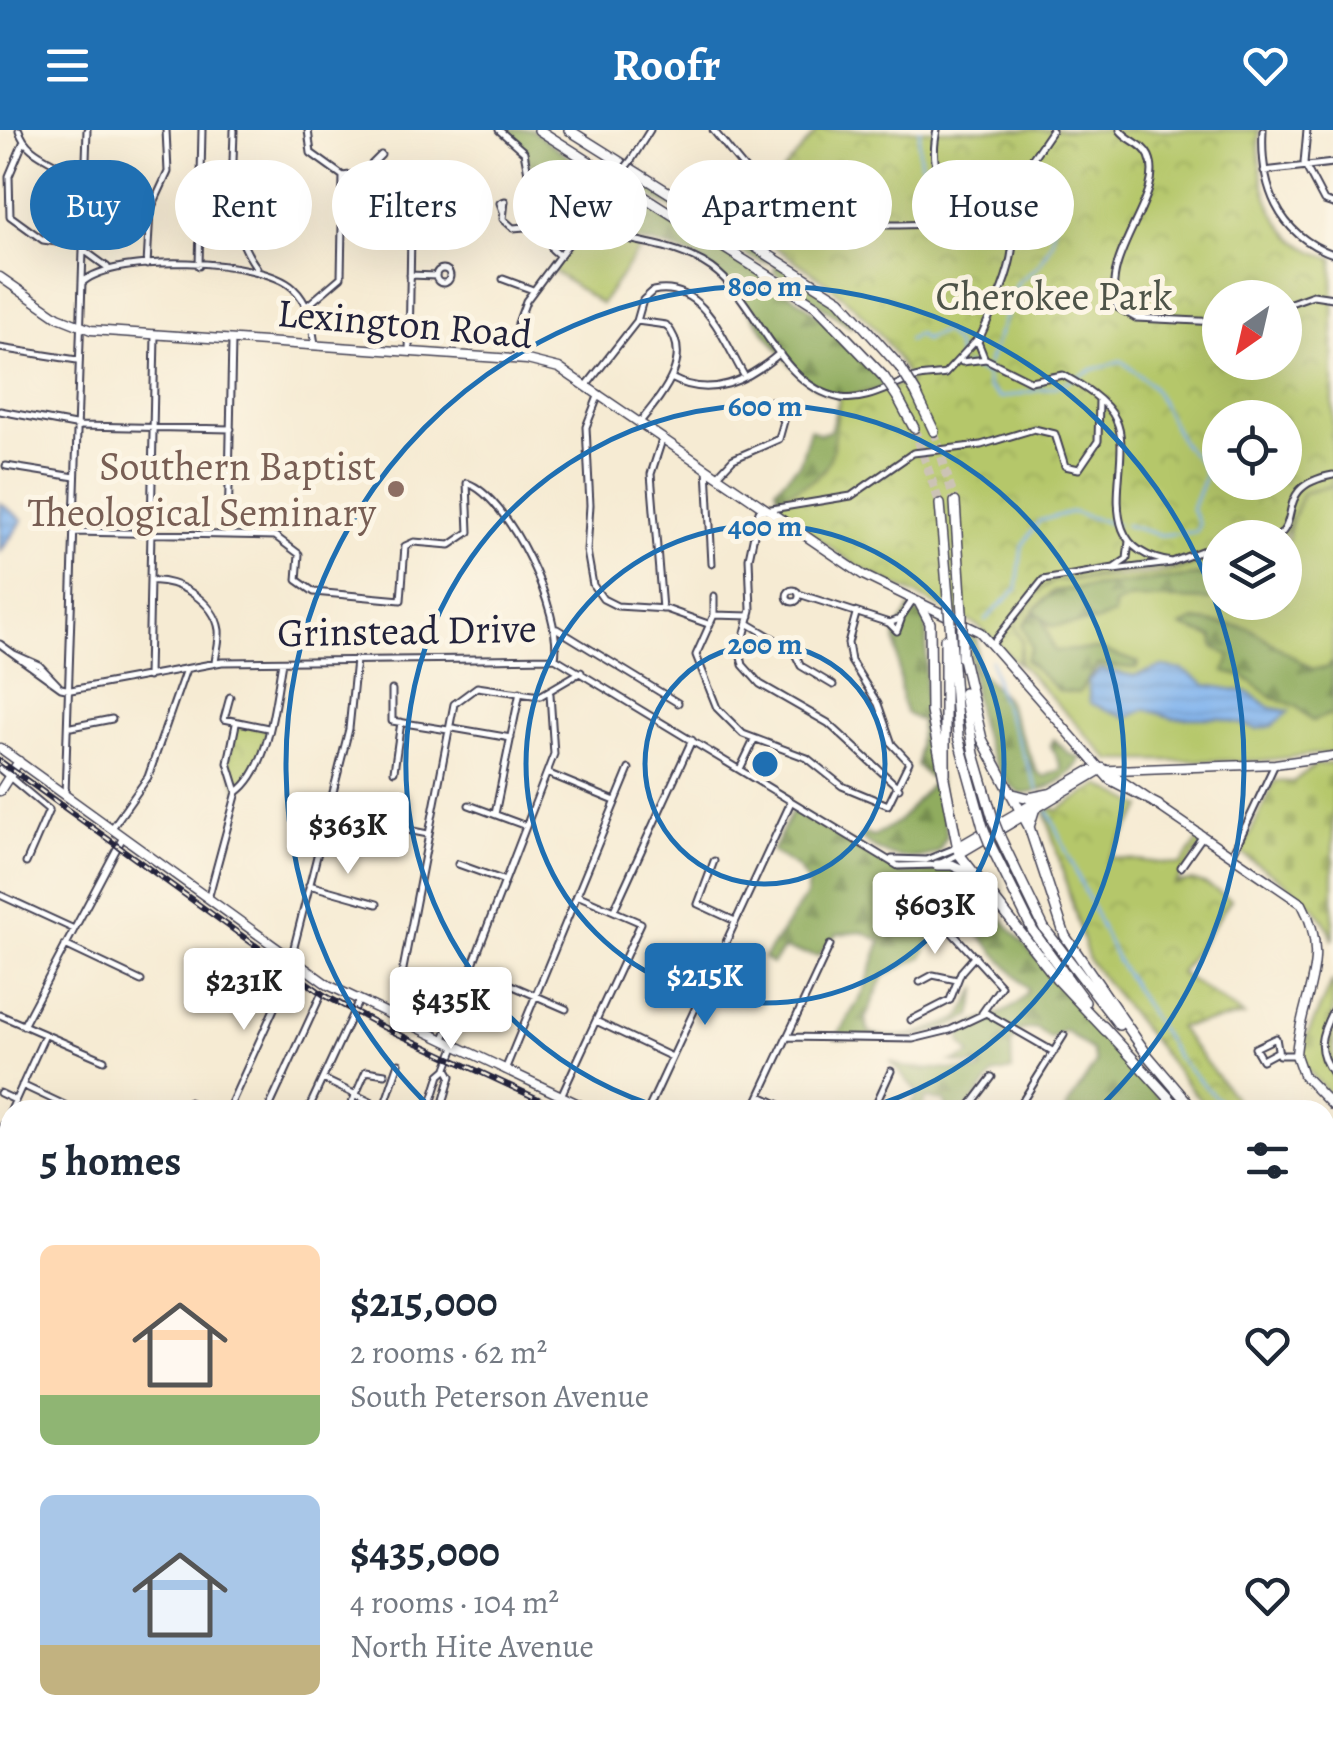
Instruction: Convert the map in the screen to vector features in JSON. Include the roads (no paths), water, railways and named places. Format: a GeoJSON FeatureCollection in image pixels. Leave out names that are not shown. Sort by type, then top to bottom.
{"type":"FeatureCollection","features":[{"type":"Feature","properties":{"kind":"highway"},"geometry":{"type":"LineString","coordinates":[[540,130],[801,296],[842,329],[884,376],[914,428]]}},
{"type":"Feature","properties":{"kind":"highway"},"geometry":{"type":"LineString","coordinates":[[569,130],[840,300],[900,367],[934,431]]}},
{"type":"Feature","properties":{"kind":"highway"},"geometry":{"type":"LineString","coordinates":[[955,502],[962,654],[974,754],[994,822],[1020,884],[1059,951],[1185,1100]]}},
{"type":"Feature","properties":{"kind":"highway"},"geometry":{"type":"LineString","coordinates":[[940,504],[948,592],[946,802]]}},
{"type":"Feature","properties":{"kind":"highway"},"geometry":{"type":"LineString","coordinates":[[916,602],[930,623],[929,698],[957,851],[971,874],[1057,979],[1171,1100]]}},
{"type":"Feature","properties":{"kind":"highway"},"geometry":{"type":"LineString","coordinates":[[948,622],[958,737],[989,842],[1033,931],[1106,1030]]}},
{"type":"Feature","properties":{"kind":"highway"},"geometry":{"type":"LineString","coordinates":[[962,654],[982,739],[1029,827],[1065,936],[1148,1056]]}},
{"type":"Feature","properties":{"kind":"highway"},"geometry":{"type":"LineString","coordinates":[[1010,793],[1030,798],[1049,794]]}},
{"type":"Feature","properties":{"kind":"highway"},"geometry":{"type":"LineString","coordinates":[[1029,827],[1034,810]]}},
{"type":"Feature","properties":{"kind":"highway"},"geometry":{"type":"LineString","coordinates":[[936,865],[952,864],[971,874]]}},
{"type":"Feature","properties":{"kind":"main road","name":"Lexington Road"},"geometry":{"type":"LineString","coordinates":[[0,276],[78,326],[516,359],[559,368],[863,575],[954,618],[993,643],[1120,788],[1159,806],[1232,855],[1311,912],[1325,935]]}},
{"type":"Feature","properties":{"kind":"main road"},"geometry":{"type":"LineString","coordinates":[[0,748],[293,960],[358,1002],[569,1100]]}},
{"type":"Feature","properties":{"kind":"main road"},"geometry":{"type":"LineString","coordinates":[[957,851],[1049,794],[1103,768],[1276,764],[1333,756]]}},
{"type":"Feature","properties":{"kind":"main road"},"geometry":{"type":"LineString","coordinates":[[0,791],[19,761]]}},
{"type":"Feature","properties":{"kind":"main road"},"geometry":{"type":"LineString","coordinates":[[1020,814],[1034,810],[1103,768]]}},
{"type":"Feature","properties":{"kind":"main road"},"geometry":{"type":"LineString","coordinates":[[1320,995],[1296,1054],[1304,1075],[1327,1100]]}},
{"type":"Feature","properties":{"kind":"street"},"geometry":{"type":"LineString","coordinates":[[19,130],[23,143],[9,176],[10,216],[30,231]]}},
{"type":"Feature","properties":{"kind":"street"},"geometry":{"type":"LineString","coordinates":[[85,160],[86,130]]}},
{"type":"Feature","properties":{"kind":"street"},"geometry":{"type":"LineString","coordinates":[[147,265],[150,211],[168,172],[166,130]]}},
{"type":"Feature","properties":{"kind":"street"},"geometry":{"type":"LineString","coordinates":[[200,266],[202,130]]}},
{"type":"Feature","properties":{"kind":"street"},"geometry":{"type":"LineString","coordinates":[[234,130],[234,214],[241,242],[259,270]]}},
{"type":"Feature","properties":{"kind":"street"},"geometry":{"type":"LineString","coordinates":[[308,130],[311,153],[332,168]]}},
{"type":"Feature","properties":{"kind":"street"},"geometry":{"type":"LineString","coordinates":[[499,130],[524,152],[525,160]]}},
{"type":"Feature","properties":{"kind":"street"},"geometry":{"type":"LineString","coordinates":[[631,160],[650,130]]}},
{"type":"Feature","properties":{"kind":"street"},"geometry":{"type":"LineString","coordinates":[[713,130],[772,196],[817,217],[857,224],[912,224]]}},
{"type":"Feature","properties":{"kind":"street"},"geometry":{"type":"LineString","coordinates":[[935,160],[938,130]]}},
{"type":"Feature","properties":{"kind":"street"},"geometry":{"type":"LineString","coordinates":[[1031,160],[1052,130]]}},
{"type":"Feature","properties":{"kind":"street"},"geometry":{"type":"LineString","coordinates":[[1120,130],[1144,148],[1151,163],[1145,197],[1118,257],[1116,304],[1136,318],[1202,321]]}},
{"type":"Feature","properties":{"kind":"street"},"geometry":{"type":"LineString","coordinates":[[1263,130],[1264,171],[1281,217],[1315,246],[1333,254]]}},
{"type":"Feature","properties":{"kind":"street"},"geometry":{"type":"LineString","coordinates":[[1307,130],[1305,166],[1324,201],[1333,204]]}},
{"type":"Feature","properties":{"kind":"street"},"geometry":{"type":"LineString","coordinates":[[23,143],[54,160]]}},
{"type":"Feature","properties":{"kind":"street"},"geometry":{"type":"LineString","coordinates":[[376,160],[381,155]]}},
{"type":"Feature","properties":{"kind":"street"},"geometry":{"type":"LineString","coordinates":[[1264,171],[1333,163]]}},
{"type":"Feature","properties":{"kind":"street"},"geometry":{"type":"LineString","coordinates":[[503,211],[504,222],[513,228]]}},
{"type":"Feature","properties":{"kind":"street"},"geometry":{"type":"LineString","coordinates":[[647,246],[707,265],[728,284],[780,353],[820,389],[846,398],[916,378],[946,374],[981,336]]}},
{"type":"Feature","properties":{"kind":"street"},"geometry":{"type":"LineString","coordinates":[[65,795],[70,728],[78,326],[84,250]]}},
{"type":"Feature","properties":{"kind":"street"},"geometry":{"type":"LineString","coordinates":[[86,250],[107,267]]}},
{"type":"Feature","properties":{"kind":"street"},"geometry":{"type":"LineString","coordinates":[[307,306],[341,277],[342,250]]}},
{"type":"Feature","properties":{"kind":"street"},"geometry":{"type":"LineString","coordinates":[[408,352],[411,250]]}},
{"type":"Feature","properties":{"kind":"street"},"geometry":{"type":"LineString","coordinates":[[554,250],[560,256]]}},
{"type":"Feature","properties":{"kind":"street"},"geometry":{"type":"LineString","coordinates":[[516,359],[519,317],[564,250]]}},
{"type":"Feature","properties":{"kind":"street"},"geometry":{"type":"LineString","coordinates":[[1012,250],[978,351],[1030,381],[1063,376],[1078,384],[1109,410],[1120,436],[1115,489],[1126,533],[1125,561],[1094,571]]}},
{"type":"Feature","properties":{"kind":"street"},"geometry":{"type":"LineString","coordinates":[[83,282],[107,267],[259,270],[286,283],[307,306],[315,345]]}},
{"type":"Feature","properties":{"kind":"street"},"geometry":{"type":"LineString","coordinates":[[410,275],[436,276]]}},
{"type":"Feature","properties":{"kind":"street"},"geometry":{"type":"LineString","coordinates":[[503,279],[534,290]]}},
{"type":"Feature","properties":{"kind":"street"},"geometry":{"type":"LineString","coordinates":[[587,385],[637,321],[643,300],[653,291],[688,296],[715,323],[745,377]]}},
{"type":"Feature","properties":{"kind":"street"},"geometry":{"type":"LineString","coordinates":[[1302,299],[1333,298]]}},
{"type":"Feature","properties":{"kind":"street"},"geometry":{"type":"LineString","coordinates":[[637,321],[660,322],[676,338],[678,359],[671,378],[640,422]]}},
{"type":"Feature","properties":{"kind":"street"},"geometry":{"type":"LineString","coordinates":[[148,677],[155,334]]}},
{"type":"Feature","properties":{"kind":"street"},"geometry":{"type":"LineString","coordinates":[[228,534],[232,340]]}},
{"type":"Feature","properties":{"kind":"street"},"geometry":{"type":"LineString","coordinates":[[0,348],[77,360]]}},
{"type":"Feature","properties":{"kind":"street"},"geometry":{"type":"LineString","coordinates":[[671,378],[698,390],[745,377],[780,353]]}},
{"type":"Feature","properties":{"kind":"street"},"geometry":{"type":"LineString","coordinates":[[960,363],[988,359]]}},
{"type":"Feature","properties":{"kind":"street"},"geometry":{"type":"LineString","coordinates":[[599,394],[586,426],[590,505],[586,551],[591,581],[611,604],[662,609],[708,624]]}},
{"type":"Feature","properties":{"kind":"street"},"geometry":{"type":"LineString","coordinates":[[899,788],[828,722],[752,677],[740,655],[750,616],[748,558],[759,511],[843,499],[906,455],[981,445],[1040,428],[1057,436],[1063,462],[1074,470],[1084,466],[1096,449],[1099,400]]}},
{"type":"Feature","properties":{"kind":"street"},"geometry":{"type":"LineString","coordinates":[[718,475],[733,459],[769,447],[781,436],[784,418],[771,401]]}},
{"type":"Feature","properties":{"kind":"street"},"geometry":{"type":"LineString","coordinates":[[1100,415],[1109,410]]}},
{"type":"Feature","properties":{"kind":"street"},"geometry":{"type":"LineString","coordinates":[[0,412],[76,425],[231,429]]}},
{"type":"Feature","properties":{"kind":"street"},"geometry":{"type":"LineString","coordinates":[[662,609],[651,474],[664,438]]}},
{"type":"Feature","properties":{"kind":"street"},"geometry":{"type":"LineString","coordinates":[[6,466],[75,477]]}},
{"type":"Feature","properties":{"kind":"street"},"geometry":{"type":"LineString","coordinates":[[707,468],[712,564]]}},
{"type":"Feature","properties":{"kind":"street"},"geometry":{"type":"LineString","coordinates":[[1288,520],[1296,493],[1314,480],[1333,475]]}},
{"type":"Feature","properties":{"kind":"street"},"geometry":{"type":"LineString","coordinates":[[74,532],[275,536],[292,545],[298,554],[297,580],[310,590],[401,600],[405,546],[414,542],[450,545],[469,532],[467,483],[485,493],[542,583],[556,628],[555,658]]}},
{"type":"Feature","properties":{"kind":"street"},"geometry":{"type":"LineString","coordinates":[[1126,533],[1148,553],[1176,561]]}},
{"type":"Feature","properties":{"kind":"street"},"geometry":{"type":"LineString","coordinates":[[993,643],[1043,580],[1176,561],[1202,551]]}},
{"type":"Feature","properties":{"kind":"street"},"geometry":{"type":"LineString","coordinates":[[150,581],[177,586],[211,612],[219,631],[215,664]]}},
{"type":"Feature","properties":{"kind":"street"},"geometry":{"type":"LineString","coordinates":[[799,594],[889,623],[902,617],[916,602]]}},
{"type":"Feature","properties":{"kind":"street"},"geometry":{"type":"LineString","coordinates":[[714,596],[714,615],[696,661],[716,708],[754,740],[807,758],[842,786],[891,803],[909,762],[892,744],[878,704],[850,658],[850,633],[856,614]]}},
{"type":"Feature","properties":{"kind":"street"},"geometry":{"type":"LineString","coordinates":[[714,615],[750,616]]}},
{"type":"Feature","properties":{"kind":"street"},"geometry":{"type":"LineString","coordinates":[[748,624],[793,650],[801,666],[832,685]]}},
{"type":"Feature","properties":{"kind":"street"},"geometry":{"type":"LineString","coordinates":[[556,628],[678,703]]}},
{"type":"Feature","properties":{"kind":"street","name":"Grinstead Drive"},"geometry":{"type":"LineString","coordinates":[[0,644],[58,686],[71,690],[215,664],[555,658],[884,859],[910,868],[936,865]]}},
{"type":"Feature","properties":{"kind":"street"},"geometry":{"type":"LineString","coordinates":[[232,1100],[293,960],[349,729],[356,660]]}},
{"type":"Feature","properties":{"kind":"street"},"geometry":{"type":"LineString","coordinates":[[208,899],[237,792],[255,770],[282,661]]}},
{"type":"Feature","properties":{"kind":"street"},"geometry":{"type":"LineString","coordinates":[[112,828],[148,777],[186,669]]}},
{"type":"Feature","properties":{"kind":"street"},"geometry":{"type":"LineString","coordinates":[[393,1018],[454,704],[466,691],[482,687],[550,694],[582,672]]}},
{"type":"Feature","properties":{"kind":"street"},"geometry":{"type":"LineString","coordinates":[[392,690],[392,721],[511,738]]}},
{"type":"Feature","properties":{"kind":"street"},"geometry":{"type":"LineString","coordinates":[[495,814],[520,692]]}},
{"type":"Feature","properties":{"kind":"street"},"geometry":{"type":"LineString","coordinates":[[443,1042],[546,774],[554,745],[550,694]]}},
{"type":"Feature","properties":{"kind":"street"},"geometry":{"type":"LineString","coordinates":[[230,697],[224,718],[236,724],[268,728]]}},
{"type":"Feature","properties":{"kind":"street"},"geometry":{"type":"LineString","coordinates":[[70,728],[112,719]]}},
{"type":"Feature","properties":{"kind":"street"},"geometry":{"type":"LineString","coordinates":[[394,771],[401,722]]}},
{"type":"Feature","properties":{"kind":"street"},"geometry":{"type":"LineString","coordinates":[[236,724],[228,763],[237,792]]}},
{"type":"Feature","properties":{"kind":"street"},"geometry":{"type":"LineString","coordinates":[[614,910],[692,740]]}},
{"type":"Feature","properties":{"kind":"street"},"geometry":{"type":"LineString","coordinates":[[740,770],[754,740]]}},
{"type":"Feature","properties":{"kind":"street"},"geometry":{"type":"LineString","coordinates":[[1232,855],[1276,764]]}},
{"type":"Feature","properties":{"kind":"street"},"geometry":{"type":"LineString","coordinates":[[0,769],[36,796],[49,812],[26,863]]}},
{"type":"Feature","properties":{"kind":"street"},"geometry":{"type":"LineString","coordinates":[[505,1070],[629,769]]}},
{"type":"Feature","properties":{"kind":"street"},"geometry":{"type":"LineString","coordinates":[[546,774],[615,802]]}},
{"type":"Feature","properties":{"kind":"street"},"geometry":{"type":"LineString","coordinates":[[653,1100],[791,802]]}},
{"type":"Feature","properties":{"kind":"street"},"geometry":{"type":"LineString","coordinates":[[469,805],[526,826]]}},
{"type":"Feature","properties":{"kind":"street"},"geometry":{"type":"LineString","coordinates":[[382,825],[428,834]]}},
{"type":"Feature","properties":{"kind":"street"},"geometry":{"type":"LineString","coordinates":[[1182,867],[1204,835]]}},
{"type":"Feature","properties":{"kind":"street"},"geometry":{"type":"LineString","coordinates":[[23,1026],[123,837]]}},
{"type":"Feature","properties":{"kind":"street"},"geometry":{"type":"LineString","coordinates":[[884,859],[926,860],[957,851]]}},
{"type":"Feature","properties":{"kind":"street"},"geometry":{"type":"LineString","coordinates":[[936,865],[957,851]]}},
{"type":"Feature","properties":{"kind":"street"},"geometry":{"type":"LineString","coordinates":[[714,861],[698,904],[736,921]]}},
{"type":"Feature","properties":{"kind":"street"},"geometry":{"type":"LineString","coordinates":[[458,864],[505,881]]}},
{"type":"Feature","properties":{"kind":"street"},"geometry":{"type":"LineString","coordinates":[[310,885],[377,904]]}},
{"type":"Feature","properties":{"kind":"street"},"geometry":{"type":"LineString","coordinates":[[0,895],[74,929]]}},
{"type":"Feature","properties":{"kind":"street"},"geometry":{"type":"LineString","coordinates":[[565,1098],[641,923],[577,895]]}},
{"type":"Feature","properties":{"kind":"street"},"geometry":{"type":"LineString","coordinates":[[787,1037],[912,1039],[950,1030],[982,1013],[1001,986],[947,927]]}},
{"type":"Feature","properties":{"kind":"street"},"geometry":{"type":"LineString","coordinates":[[65,945],[141,981]]}},
{"type":"Feature","properties":{"kind":"street"},"geometry":{"type":"LineString","coordinates":[[758,1100],[830,945]]}},
{"type":"Feature","properties":{"kind":"street"},"geometry":{"type":"LineString","coordinates":[[911,1020],[953,996],[957,980],[975,956]]}},
{"type":"Feature","properties":{"kind":"street"},"geometry":{"type":"LineString","coordinates":[[920,982],[933,975],[957,980]]}},
{"type":"Feature","properties":{"kind":"street"},"geometry":{"type":"LineString","coordinates":[[504,982],[566,1009]]}},
{"type":"Feature","properties":{"kind":"street"},"geometry":{"type":"LineString","coordinates":[[273,1100],[320,998]]}},
{"type":"Feature","properties":{"kind":"street"},"geometry":{"type":"LineString","coordinates":[[313,1100],[358,1002]]}},
{"type":"Feature","properties":{"kind":"street"},"geometry":{"type":"LineString","coordinates":[[1333,1010],[1320,1048],[1333,1074]]}},
{"type":"Feature","properties":{"kind":"street"},"geometry":{"type":"LineString","coordinates":[[982,1013],[997,1016],[1054,1052]]}},
{"type":"Feature","properties":{"kind":"street"},"geometry":{"type":"LineString","coordinates":[[0,1015],[104,1060]]}},
{"type":"Feature","properties":{"kind":"street"},"geometry":{"type":"LineString","coordinates":[[596,1022],[672,1057]]}},
{"type":"Feature","properties":{"kind":"street"},"geometry":{"type":"LineString","coordinates":[[0,1093],[16,1100],[45,1035]]}},
{"type":"Feature","properties":{"kind":"street"},"geometry":{"type":"LineString","coordinates":[[1023,1100],[1064,1036]]}},
{"type":"Feature","properties":{"kind":"street"},"geometry":{"type":"LineString","coordinates":[[1278,1052],[1276,1038],[1255,1048],[1262,1060],[1278,1052],[1296,1054]]}},
{"type":"Feature","properties":{"kind":"street"},"geometry":{"type":"LineString","coordinates":[[432,1100],[454,1047]]}},
{"type":"Feature","properties":{"kind":"street"},"geometry":{"type":"LineString","coordinates":[[386,1100],[399,1063]]}},
{"type":"Feature","properties":{"kind":"street"},"geometry":{"type":"LineString","coordinates":[[444,1100],[451,1076],[447,1069]]}},
{"type":"Feature","properties":{"kind":"street"},"geometry":{"type":"LineString","coordinates":[[877,1100],[891,1071]]}},
{"type":"Feature","properties":{"kind":"street"},"geometry":{"type":"LineString","coordinates":[[354,1100],[366,1072],[385,1074]]}},
{"type":"Feature","properties":{"kind":"street"},"geometry":{"type":"LineString","coordinates":[[975,1100],[992,1077]]}},
{"type":"Feature","properties":{"kind":"street"},"geometry":{"type":"LineString","coordinates":[[322,1079],[366,1100]]}},
{"type":"Feature","properties":{"kind":"street"},"geometry":{"type":"LineString","coordinates":[[22,1086],[53,1100]]}},
{"type":"Feature","properties":{"kind":"street"},"geometry":{"type":"LineString","coordinates":[[760,1096],[769,1100]]}},
{"type":"Feature","properties":{"kind":"water"},"geometry":{"type":"Polygon","coordinates":[[[0,503],[23,520],[0,552],[0,503]]]}},
{"type":"Feature","properties":{"kind":"water"},"geometry":{"type":"Polygon","coordinates":[[[1161,667],[1183,670],[1206,685],[1247,692],[1271,708],[1289,711],[1272,726],[1257,729],[1220,718],[1173,718],[1145,709],[1127,718],[1090,703],[1088,681],[1100,669],[1134,676],[1161,667]]]}},
{"type":"Feature","properties":{"kind":"waterway"},"geometry":{"type":"LineString","coordinates":[[920,130],[920,160]]}},
{"type":"Feature","properties":{"kind":"waterway"},"geometry":{"type":"LineString","coordinates":[[1047,250],[1038,266],[1018,282],[985,371],[988,387],[1000,398],[1058,386],[1122,361],[1153,387],[1183,444],[1202,465],[1205,476],[1192,509],[1199,524],[1196,532],[1160,535],[1125,525]]}},
{"type":"Feature","properties":{"kind":"waterway"},"geometry":{"type":"LineString","coordinates":[[908,340],[918,334],[924,340],[944,331],[956,346],[959,359]]}},
{"type":"Feature","properties":{"kind":"waterway"},"geometry":{"type":"LineString","coordinates":[[965,365],[985,374]]}},
{"type":"Feature","properties":{"kind":"waterway"},"geometry":{"type":"LineString","coordinates":[[985,620],[1017,589],[1022,546],[1039,521],[1071,512],[1117,525]]}},
{"type":"Feature","properties":{"kind":"waterway"},"geometry":{"type":"LineString","coordinates":[[991,660],[998,692],[1038,791]]}},
{"type":"Feature","properties":{"kind":"waterway"},"geometry":{"type":"LineString","coordinates":[[1048,811],[1115,957],[1177,1057],[1218,1100]]}},
{"type":"Feature","properties":{"kind":"tunnel"},"geometry":{"type":"LineString","coordinates":[[914,428],[940,504]]}},
{"type":"Feature","properties":{"kind":"tunnel"},"geometry":{"type":"LineString","coordinates":[[934,431],[955,502]]}},
{"type":"Feature","properties":{"kind":"railway"},"geometry":{"type":"LineString","coordinates":[[0,761],[324,995],[383,1027],[540,1100]]}},
{"type":"Feature","properties":{"kind":"place","name":"Southern Baptist Theological Seminary"},"geometry":{"type":"Point","coordinates":[396,489]}},
{"type":"Feature","properties":{"kind":"park label","name":"Cherokee Park"},"geometry":{"type":"Point","coordinates":[1054,296]}}]}
